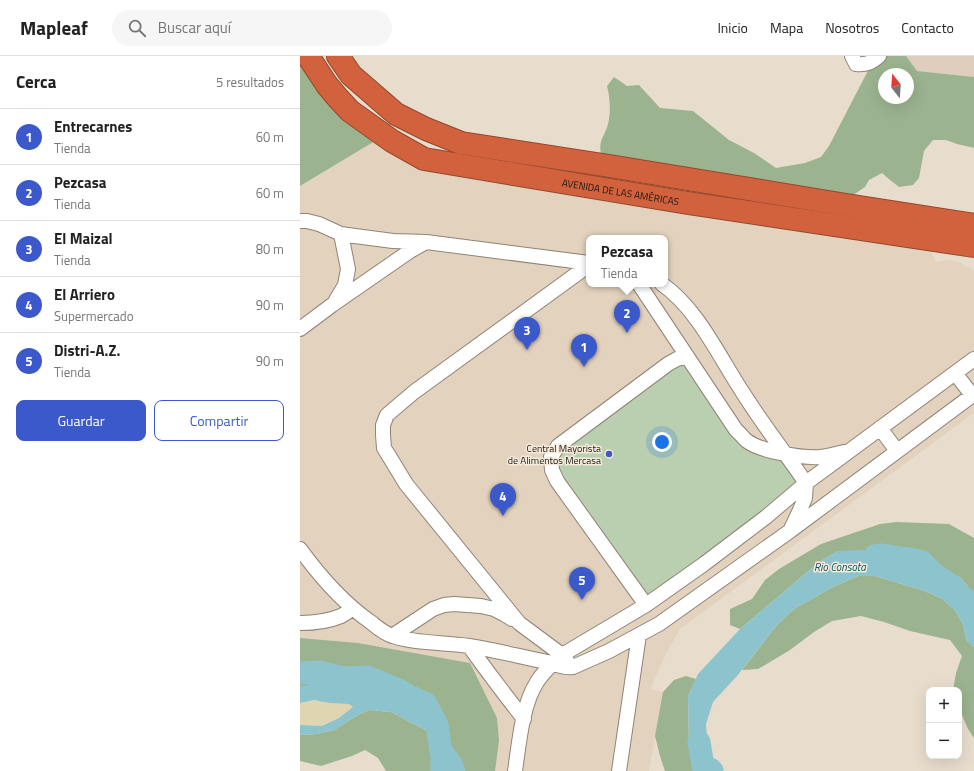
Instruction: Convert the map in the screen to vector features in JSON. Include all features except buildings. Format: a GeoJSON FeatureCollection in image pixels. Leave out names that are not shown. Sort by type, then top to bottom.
{"type":"FeatureCollection","features":[{"type":"Feature","properties":{"kind":"highway","name":"AVENIDA DE LAS AMÉRICAS"},"geometry":{"type":"LineString","coordinates":[[308,56],[327,85],[350,110],[392,141],[424,159],[680,202],[974,246]]}},
{"type":"Feature","properties":{"kind":"highway"},"geometry":{"type":"LineString","coordinates":[[338,56],[351,75],[396,114],[426,129],[461,143],[847,206],[974,225]]}},
{"type":"Feature","properties":{"kind":"street"},"geometry":{"type":"LineString","coordinates":[[852,56],[856,64],[873,62],[879,56]]}},
{"type":"Feature","properties":{"kind":"street"},"geometry":{"type":"LineString","coordinates":[[300,220],[319,224],[341,234],[393,241],[426,242],[586,264]]}},
{"type":"Feature","properties":{"kind":"street"},"geometry":{"type":"LineString","coordinates":[[332,305],[345,285],[348,269],[341,234]]}},
{"type":"Feature","properties":{"kind":"street"},"geometry":{"type":"LineString","coordinates":[[300,329],[417,246],[426,242]]}},
{"type":"Feature","properties":{"kind":"street"},"geometry":{"type":"LineString","coordinates":[[586,266],[414,392],[387,415],[383,425],[384,448],[406,484],[519,623],[567,668],[573,667],[604,653],[659,624],[790,531],[973,395],[955,373]]}},
{"type":"Feature","properties":{"kind":"street"},"geometry":{"type":"LineString","coordinates":[[641,287],[736,430],[747,441],[770,451],[807,457],[820,457],[851,450]]}},
{"type":"Feature","properties":{"kind":"street"},"geometry":{"type":"LineString","coordinates":[[666,287],[685,304],[719,353],[744,396],[806,483],[805,498],[790,531]]}},
{"type":"Feature","properties":{"kind":"street"},"geometry":{"type":"LineString","coordinates":[[646,605],[557,481],[552,470],[551,457],[558,446],[591,421],[668,364],[687,356]]}},
{"type":"Feature","properties":{"kind":"street"},"geometry":{"type":"LineString","coordinates":[[515,771],[528,701],[537,681],[557,659],[646,605],[704,564],[766,517],[806,483],[974,359]]}},
{"type":"Feature","properties":{"kind":"street"},"geometry":{"type":"LineString","coordinates":[[880,428],[897,452]]}},
{"type":"Feature","properties":{"kind":"street"},"geometry":{"type":"LineString","coordinates":[[770,451],[806,483]]}},
{"type":"Feature","properties":{"kind":"street"},"geometry":{"type":"LineString","coordinates":[[300,549],[334,591],[352,608],[377,627],[392,636],[416,641],[469,646],[557,659]]}},
{"type":"Feature","properties":{"kind":"street"},"geometry":{"type":"LineString","coordinates":[[392,636],[433,609],[444,605],[454,604],[481,606],[494,609],[519,623]]}},
{"type":"Feature","properties":{"kind":"street"},"geometry":{"type":"LineString","coordinates":[[646,605],[681,607]]}},
{"type":"Feature","properties":{"kind":"street"},"geometry":{"type":"LineString","coordinates":[[300,623],[312,623],[334,618],[343,615],[352,608]]}},
{"type":"Feature","properties":{"kind":"street"},"geometry":{"type":"LineString","coordinates":[[619,770],[639,635]]}},
{"type":"Feature","properties":{"kind":"street"},"geometry":{"type":"LineString","coordinates":[[469,646],[524,719]]}},
{"type":"Feature","properties":{"kind":"shaded area"},"geometry":{"type":"Polygon","coordinates":[[[906,56],[974,56],[974,77],[917,71],[906,56]]]}},
{"type":"Feature","properties":{"kind":"shaded area","name":"Central Mayorista de Alimentos Mercasa"},"geometry":{"type":"Polygon","coordinates":[[[385,135],[408,150],[925,238],[936,262],[947,260],[954,261],[961,263],[974,271],[974,413],[680,629],[666,654],[650,689],[663,692],[649,771],[495,771],[499,741],[470,663],[358,643],[300,638],[300,186],[385,135]]]}},
{"type":"Feature","properties":{"kind":"green space"},"geometry":{"type":"Polygon","coordinates":[[[300,56],[385,135],[300,186],[300,56]]]}},
{"type":"Feature","properties":{"kind":"green space"},"geometry":{"type":"Polygon","coordinates":[[[879,56],[906,56],[917,71],[974,77],[974,148],[946,140],[933,140],[924,151],[919,178],[913,185],[899,187],[882,173],[869,180],[865,187],[840,204],[601,154],[600,145],[607,128],[610,115],[607,86],[614,77],[627,86],[639,85],[660,108],[693,111],[729,140],[754,153],[776,168],[805,163],[821,157],[829,146],[873,61],[879,56]]]}},
{"type":"Feature","properties":{"kind":"green space"},"geometry":{"type":"Polygon","coordinates":[[[687,356],[736,430],[770,451],[806,483],[646,605],[557,481],[554,451],[687,356]]]}},
{"type":"Feature","properties":{"kind":"green space"},"geometry":{"type":"Polygon","coordinates":[[[896,522],[949,524],[974,538],[974,594],[961,578],[921,561],[838,551],[819,562],[740,629],[730,625],[730,609],[752,599],[765,580],[779,569],[821,544],[880,524],[896,522]]]}},
{"type":"Feature","properties":{"kind":"green space"},"geometry":{"type":"Polygon","coordinates":[[[858,576],[875,576],[922,590],[941,598],[955,610],[963,625],[967,641],[974,647],[974,738],[962,715],[962,687],[954,687],[956,673],[962,656],[950,640],[910,631],[861,616],[832,621],[790,650],[758,669],[742,670],[777,625],[794,609],[831,588],[858,576]]]}},
{"type":"Feature","properties":{"kind":"green space"},"geometry":{"type":"Polygon","coordinates":[[[300,638],[358,643],[470,663],[497,718],[499,741],[495,771],[465,771],[461,760],[421,709],[409,696],[391,687],[359,683],[343,678],[300,687],[300,638]]]}},
{"type":"Feature","properties":{"kind":"green space"},"geometry":{"type":"Polygon","coordinates":[[[686,676],[696,679],[688,696],[689,749],[696,771],[665,771],[655,736],[663,692],[674,680],[686,676]]]}},
{"type":"Feature","properties":{"kind":"green space"},"geometry":{"type":"Polygon","coordinates":[[[369,710],[391,712],[431,733],[439,771],[386,771],[378,758],[365,750],[321,766],[300,761],[300,735],[317,734],[334,730],[369,710]]]}},
{"type":"Feature","properties":{"kind":"sand"},"geometry":{"type":"Polygon","coordinates":[[[314,700],[329,703],[349,704],[354,707],[339,718],[322,726],[300,725],[300,703],[314,700]]]}},
{"type":"Feature","properties":{"kind":"water","name":"Rio Consota"},"geometry":{"type":"Polygon","coordinates":[[[861,550],[941,565],[961,578],[974,594],[974,647],[967,641],[963,625],[955,610],[941,598],[922,590],[875,576],[858,576],[831,588],[794,609],[777,625],[737,676],[713,702],[706,724],[710,769],[712,771],[696,771],[689,749],[688,696],[698,674],[740,629],[819,562],[838,551],[861,550]]]}},
{"type":"Feature","properties":{"kind":"water"},"geometry":{"type":"Polygon","coordinates":[[[343,678],[359,683],[391,687],[409,696],[437,725],[462,760],[465,771],[439,771],[431,733],[391,712],[369,710],[334,730],[317,734],[300,735],[300,725],[322,726],[339,718],[353,707],[349,704],[329,703],[314,700],[300,703],[300,687],[324,680],[343,678]]]}},
{"type":"Feature","properties":{"kind":"waterway"},"geometry":{"type":"LineString","coordinates":[[875,556],[882,555],[921,561],[944,584],[972,604],[974,610]]}},
{"type":"Feature","properties":{"kind":"waterway"},"geometry":{"type":"LineString","coordinates":[[300,673],[319,672],[343,678],[368,677],[399,690],[426,704],[437,725],[442,757],[442,771]]}},
{"type":"Feature","properties":{"kind":"waterway"},"geometry":{"type":"LineString","coordinates":[[699,742],[703,766],[712,771]]}},
{"type":"Feature","properties":{"kind":"place","name":"Pezcasa"},"geometry":{"type":"Point","coordinates":[627,333]}},
{"type":"Feature","properties":{"kind":"place","name":"El Maizal"},"geometry":{"type":"Point","coordinates":[527,350]}},
{"type":"Feature","properties":{"kind":"place","name":"Entrecarnes"},"geometry":{"type":"Point","coordinates":[584,367]}},
{"type":"Feature","properties":{"kind":"place","name":"Central Mayorista de Alimentos Mercasa"},"geometry":{"type":"Point","coordinates":[609,454]}},
{"type":"Feature","properties":{"kind":"place","name":"El Arriero"},"geometry":{"type":"Point","coordinates":[503,516]}},
{"type":"Feature","properties":{"kind":"place","name":"Distri-A.Z."},"geometry":{"type":"Point","coordinates":[582,600]}}]}
